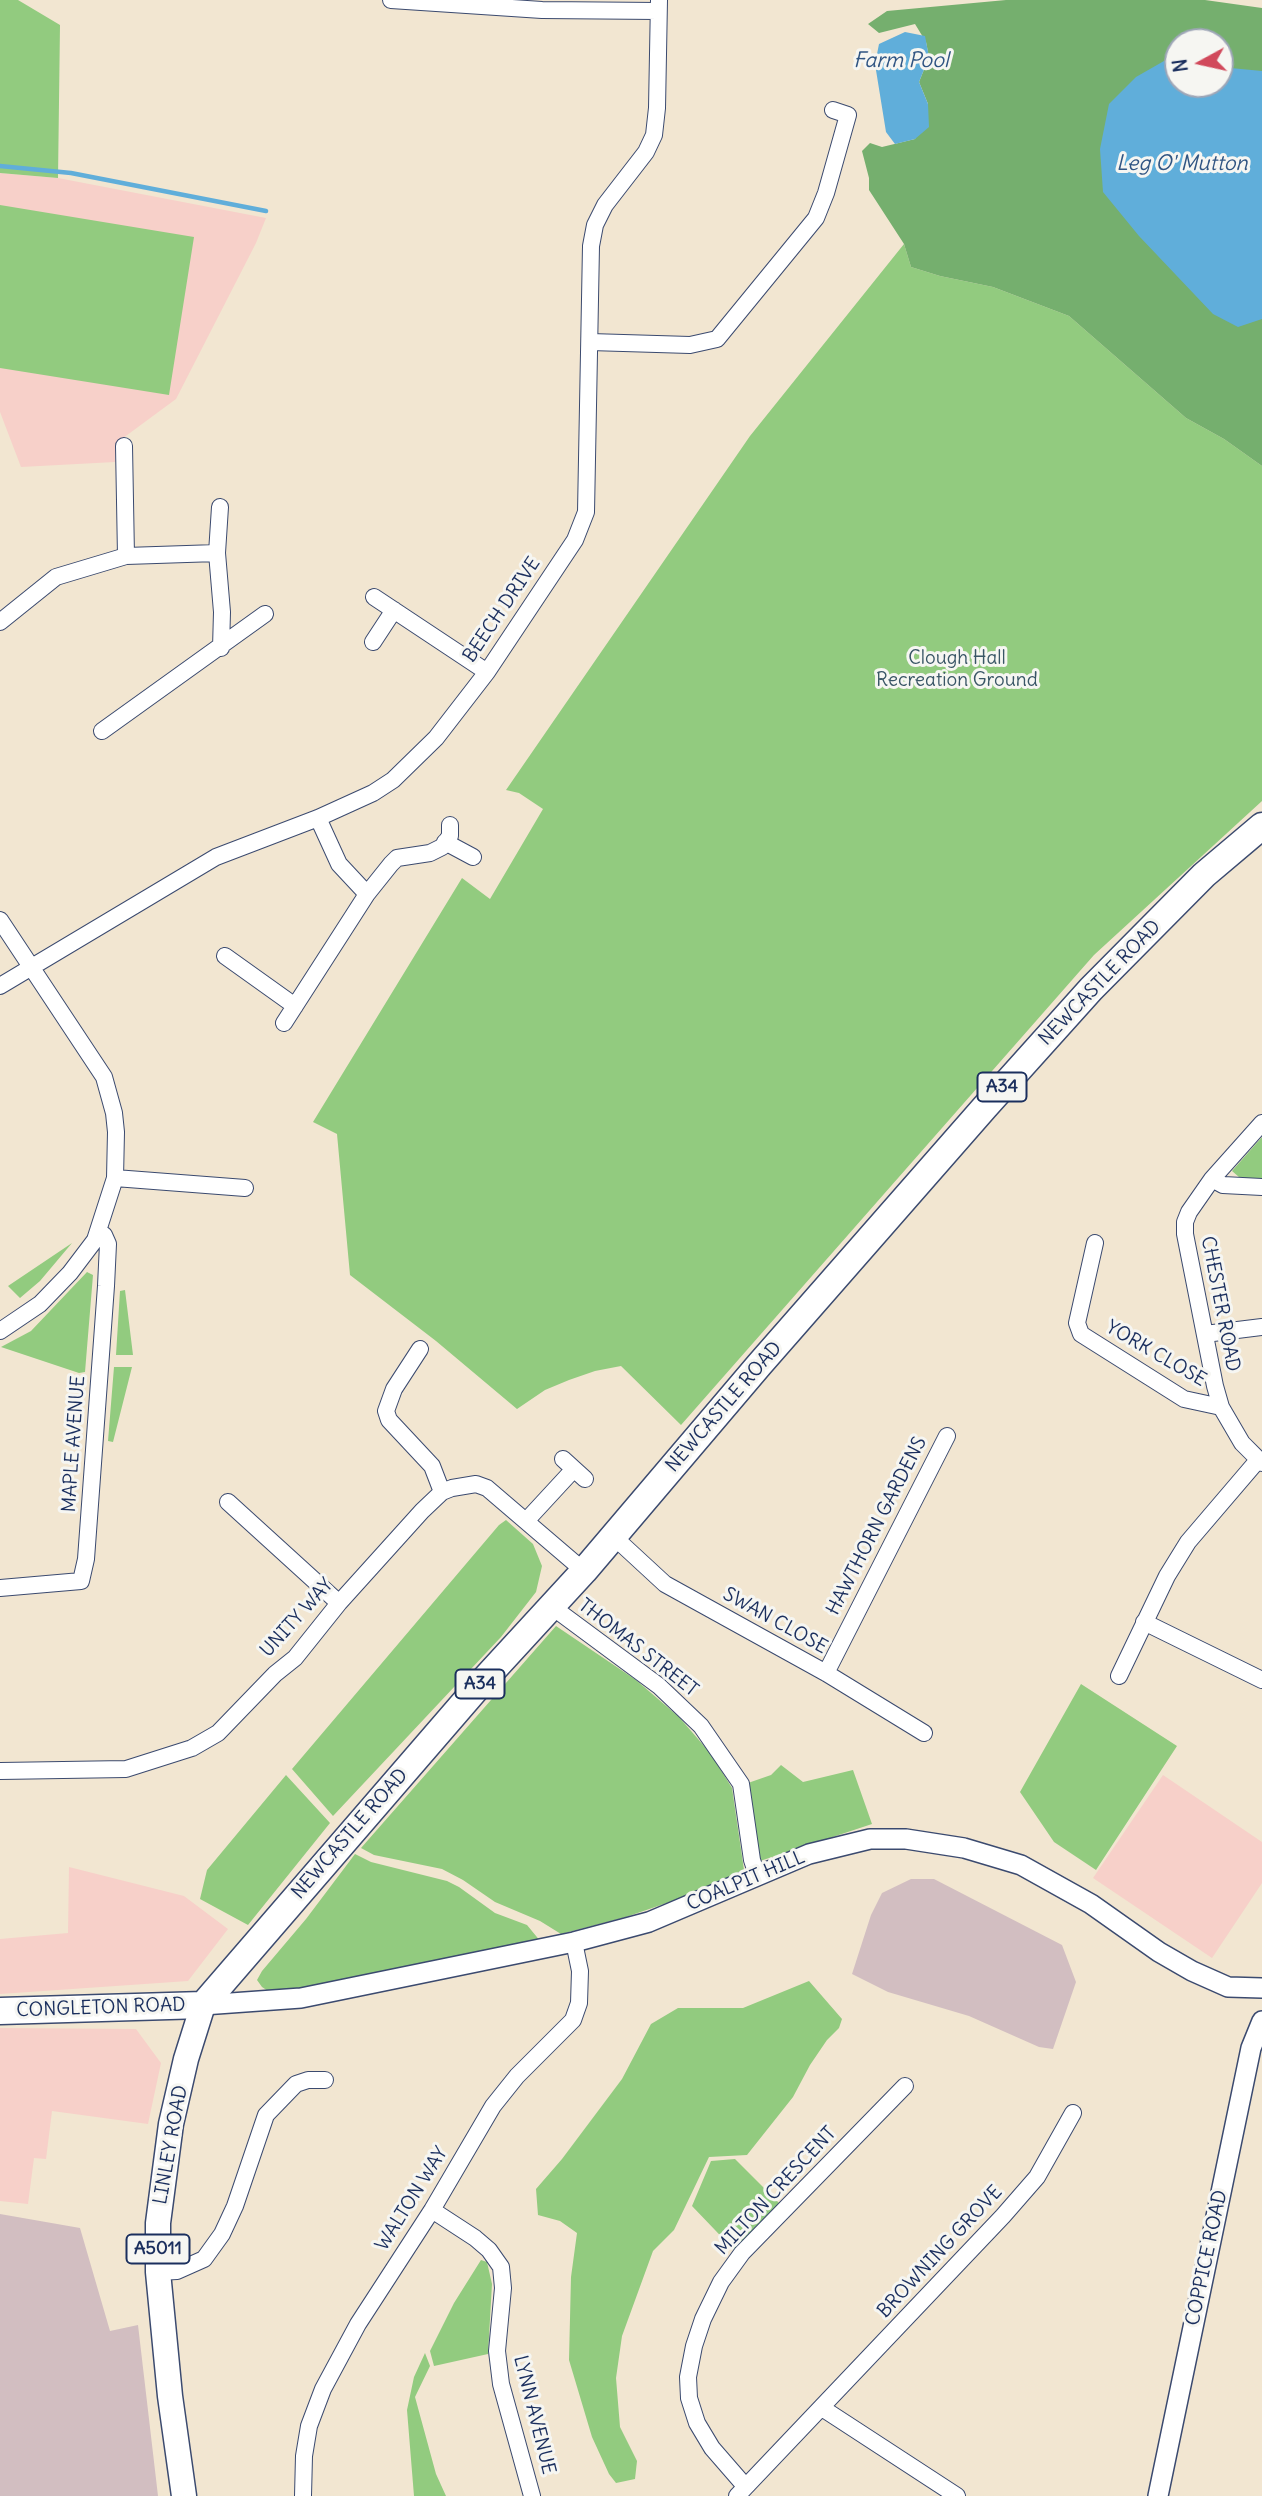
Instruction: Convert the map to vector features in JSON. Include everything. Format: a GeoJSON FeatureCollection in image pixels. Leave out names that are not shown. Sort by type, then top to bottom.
{"type":"FeatureCollection","features":[{"type":"Feature","properties":{"kind":"highway","name":"NEWCASTLE ROAD"},"geometry":{"type":"LineString","coordinates":[[203,2005],[482,1682],[584,1571],[760,1365],[1091,989],[1204,875],[1262,826]]}},
{"type":"Feature","properties":{"kind":"highway","name":"CONGLETON ROAD"},"geometry":{"type":"LineString","coordinates":[[0,2011],[203,2005]]}},
{"type":"Feature","properties":{"kind":"main road","name":"LINLEY ROAD"},"geometry":{"type":"LineString","coordinates":[[184,2496],[170,2396],[158,2272],[158,2223],[171,2124],[186,2059],[203,2005]]}},
{"type":"Feature","properties":{"kind":"street"},"geometry":{"type":"LineString","coordinates":[[391,0],[542,10],[659,6]]}},
{"type":"Feature","properties":{"kind":"street","name":"BEECH DRIVE"},"geometry":{"type":"LineString","coordinates":[[0,986],[216,857],[318,818],[373,793],[393,780],[436,738],[486,672],[582,527],[586,512],[591,246],[595,225],[605,205],[646,152],[654,135],[659,6]]}},
{"type":"Feature","properties":{"kind":"street"},"geometry":{"type":"LineString","coordinates":[[590,342],[690,345],[717,339],[816,218],[826,193],[848,115],[833,110]]}},
{"type":"Feature","properties":{"kind":"street"},"geometry":{"type":"LineString","coordinates":[[124,446],[126,555]]}},
{"type":"Feature","properties":{"kind":"street"},"geometry":{"type":"LineString","coordinates":[[220,507],[217,553],[222,612],[221,648]]}},
{"type":"Feature","properties":{"kind":"street"},"geometry":{"type":"LineString","coordinates":[[0,622],[56,577],[126,555],[217,553]]}},
{"type":"Feature","properties":{"kind":"street"},"geometry":{"type":"LineString","coordinates":[[374,597],[486,672]]}},
{"type":"Feature","properties":{"kind":"street"},"geometry":{"type":"LineString","coordinates":[[373,642],[394,610]]}},
{"type":"Feature","properties":{"kind":"street"},"geometry":{"type":"LineString","coordinates":[[102,731],[265,614]]}},
{"type":"Feature","properties":{"kind":"street"},"geometry":{"type":"LineString","coordinates":[[318,818],[339,864],[367,894]]}},
{"type":"Feature","properties":{"kind":"street"},"geometry":{"type":"LineString","coordinates":[[284,1023],[367,894],[397,858],[430,853],[442,847],[450,836],[450,825]]}},
{"type":"Feature","properties":{"kind":"street"},"geometry":{"type":"LineString","coordinates":[[445,842],[473,857]]}},
{"type":"Feature","properties":{"kind":"street"},"geometry":{"type":"LineString","coordinates":[[0,920],[104,1077],[117,1132],[115,1178],[99,1232],[70,1273],[40,1304],[0,1331]]}},
{"type":"Feature","properties":{"kind":"street"},"geometry":{"type":"LineString","coordinates":[[225,956],[295,1006]]}},
{"type":"Feature","properties":{"kind":"street","name":"CHESTER ROAD"},"geometry":{"type":"LineString","coordinates":[[1260,1461],[1237,1436],[1221,1408],[1185,1234],[1185,1222],[1212,1179],[1262,1124]]}},
{"type":"Feature","properties":{"kind":"street"},"geometry":{"type":"LineString","coordinates":[[115,1178],[245,1188]]}},
{"type":"Feature","properties":{"kind":"street"},"geometry":{"type":"LineString","coordinates":[[1212,1179],[1223,1185],[1262,1187]]}},
{"type":"Feature","properties":{"kind":"street","name":"MAPLE AVENUE"},"geometry":{"type":"LineString","coordinates":[[0,1588],[81,1581],[86,1559],[106,1286],[108,1244],[104,1235],[99,1232]]}},
{"type":"Feature","properties":{"kind":"street","name":"YORK CLOSE"},"geometry":{"type":"LineString","coordinates":[[1095,1243],[1077,1322],[1081,1334],[1184,1399],[1221,1408]]}},
{"type":"Feature","properties":{"kind":"street"},"geometry":{"type":"LineString","coordinates":[[1205,1334],[1262,1327]]}},
{"type":"Feature","properties":{"kind":"street"},"geometry":{"type":"LineString","coordinates":[[427,1368],[416,1355],[394,1389],[386,1411],[389,1420],[432,1466],[442,1492],[476,1485],[487,1489],[584,1571]]}},
{"type":"Feature","properties":{"kind":"street","name":"HAWTHORN GARDENS"},"geometry":{"type":"LineString","coordinates":[[826,1673],[947,1436]]}},
{"type":"Feature","properties":{"kind":"street"},"geometry":{"type":"LineString","coordinates":[[1119,1676],[1167,1576],[1188,1542],[1260,1461]]}},
{"type":"Feature","properties":{"kind":"street"},"geometry":{"type":"LineString","coordinates":[[526,1521],[574,1469]]}},
{"type":"Feature","properties":{"kind":"street","name":"UNITY WAY"},"geometry":{"type":"LineString","coordinates":[[0,1772],[126,1769],[192,1748],[218,1733],[275,1674],[295,1658],[339,1603],[442,1492]]}},
{"type":"Feature","properties":{"kind":"street"},"geometry":{"type":"LineString","coordinates":[[228,1502],[339,1603]]}},
{"type":"Feature","properties":{"kind":"street","name":"SWAN CLOSE"},"geometry":{"type":"LineString","coordinates":[[613,1536],[666,1584],[826,1673],[924,1733]]}},
{"type":"Feature","properties":{"kind":"street","name":"THOMAS STREET"},"geometry":{"type":"LineString","coordinates":[[551,1606],[659,1686],[701,1726],[741,1784],[752,1860],[757,1875]]}},
{"type":"Feature","properties":{"kind":"street"},"geometry":{"type":"LineString","coordinates":[[1144,1622],[1262,1681]]}},
{"type":"Feature","properties":{"kind":"street","name":"COALPIT HILL"},"geometry":{"type":"LineString","coordinates":[[203,2005],[301,1998],[574,1942],[649,1922],[809,1854],[870,1839],[906,1839],[964,1848],[1021,1865],[1091,1904],[1192,1971],[1228,1986],[1262,1988]]}},
{"type":"Feature","properties":{"kind":"street","name":"WALTON WAY"},"geometry":{"type":"LineString","coordinates":[[303,2496],[303,2456],[309,2426],[323,2389],[358,2324],[432,2210],[492,2106],[517,2076],[573,2020],[579,2003],[580,1981],[574,1942]]}},
{"type":"Feature","properties":{"kind":"street"},"geometry":{"type":"LineString","coordinates":[[234,1968],[242,1991],[255,2001]]}},
{"type":"Feature","properties":{"kind":"street","name":"COPPICE ROAD"},"geometry":{"type":"LineString","coordinates":[[1158,2496],[1251,2048],[1262,2021]]}},
{"type":"Feature","properties":{"kind":"street"},"geometry":{"type":"LineString","coordinates":[[158,2272],[177,2271],[204,2259],[222,2234],[235,2206],[266,2115],[296,2084],[308,2080],[325,2080]]}},
{"type":"Feature","properties":{"kind":"street","name":"MILTON CRESCENT"},"geometry":{"type":"LineString","coordinates":[[741,2491],[697,2423],[689,2398],[688,2378],[703,2319],[721,2282],[742,2253],[905,2086]]}},
{"type":"Feature","properties":{"kind":"street","name":"BROWNING GROVE"},"geometry":{"type":"LineString","coordinates":[[822,2408],[1003,2216],[1037,2176],[1073,2113]]}},
{"type":"Feature","properties":{"kind":"street","name":"LYNN AVENUE"},"geometry":{"type":"LineString","coordinates":[[432,2210],[475,2238],[489,2250],[501,2267],[503,2288],[497,2351],[501,2384],[533,2496]]}},
{"type":"Feature","properties":{"kind":"street"},"geometry":{"type":"LineString","coordinates":[[741,2491],[822,2408],[957,2496]]}},
{"type":"Feature","properties":{"kind":"shaded area"},"geometry":{"type":"Polygon","coordinates":[[[0,173],[58,178],[266,218],[256,243],[176,399],[115,444],[115,462],[21,467],[0,412],[0,173]]]}},
{"type":"Feature","properties":{"kind":"shaded area"},"geometry":{"type":"Polygon","coordinates":[[[1163,1775],[1262,1842],[1262,1883],[1212,1958],[1093,1878],[1163,1775]]]}},
{"type":"Feature","properties":{"kind":"shaded area"},"geometry":{"type":"Polygon","coordinates":[[[69,1867],[184,1896],[228,1929],[188,1981],[0,1994],[0,1939],[68,1933],[69,1867]]]}},
{"type":"Feature","properties":{"kind":"shaded area"},"geometry":{"type":"Polygon","coordinates":[[[911,1879],[934,1879],[1062,1945],[1076,1982],[1053,2049],[1039,2047],[969,2016],[888,1992],[852,1974],[871,1915],[882,1893],[911,1879]]]}},
{"type":"Feature","properties":{"kind":"shaded area"},"geometry":{"type":"Polygon","coordinates":[[[0,2028],[136,2029],[161,2063],[148,2124],[52,2111],[46,2159],[34,2158],[28,2204],[0,2201],[0,2028]]]}},
{"type":"Feature","properties":{"kind":"shaded area"},"geometry":{"type":"Polygon","coordinates":[[[0,2214],[80,2228],[110,2331],[138,2325],[158,2496],[0,2496],[0,2214]]]}},
{"type":"Feature","properties":{"kind":"green space"},"geometry":{"type":"Polygon","coordinates":[[[0,0],[18,0],[60,25],[58,178],[0,173],[0,0]]]}},
{"type":"Feature","properties":{"kind":"green space"},"geometry":{"type":"Polygon","coordinates":[[[1006,0],[1205,0],[1262,8],[1262,466],[1224,439],[1186,418],[1069,316],[993,287],[911,267],[904,244],[869,190],[869,178],[862,151],[870,143],[882,147],[915,139],[928,104],[919,82],[929,57],[926,42],[915,24],[879,33],[868,24],[887,11],[1006,0]]]}},
{"type":"Feature","properties":{"kind":"green space"},"geometry":{"type":"Polygon","coordinates":[[[0,205],[194,237],[169,395],[0,368],[0,205]]]}},
{"type":"Feature","properties":{"kind":"green space","name":"Clough Hall Recreation Ground"},"geometry":{"type":"Polygon","coordinates":[[[904,244],[911,267],[993,287],[1069,316],[1186,418],[1224,439],[1262,466],[1262,801],[1094,955],[681,1425],[621,1366],[569,1380],[545,1390],[517,1409],[436,1341],[350,1275],[337,1134],[313,1122],[462,878],[490,899],[543,809],[519,793],[506,790],[750,436],[904,244]]]}},
{"type":"Feature","properties":{"kind":"green space"},"geometry":{"type":"Polygon","coordinates":[[[1262,1137],[1262,1182],[1246,1183],[1232,1171],[1262,1137]]]}},
{"type":"Feature","properties":{"kind":"green space"},"geometry":{"type":"Polygon","coordinates":[[[72,1243],[40,1281],[20,1298],[8,1286],[72,1243]]]}},
{"type":"Feature","properties":{"kind":"green space"},"geometry":{"type":"Polygon","coordinates":[[[87,1272],[93,1275],[85,1372],[79,1373],[1,1347],[31,1331],[87,1272]]]}},
{"type":"Feature","properties":{"kind":"green space"},"geometry":{"type":"Polygon","coordinates":[[[125,1290],[133,1355],[116,1355],[120,1291],[125,1290]]]}},
{"type":"Feature","properties":{"kind":"green space"},"geometry":{"type":"Polygon","coordinates":[[[114,1367],[132,1367],[113,1442],[108,1441],[114,1367]]]}},
{"type":"Feature","properties":{"kind":"green space"},"geometry":{"type":"Polygon","coordinates":[[[506,1520],[533,1544],[542,1566],[536,1592],[501,1637],[333,1816],[292,1769],[506,1520]]]}},
{"type":"Feature","properties":{"kind":"green space"},"geometry":{"type":"Polygon","coordinates":[[[556,1626],[636,1680],[679,1717],[711,1754],[732,1788],[744,1870],[687,1896],[626,1917],[561,1934],[540,1921],[495,1902],[442,1869],[374,1855],[361,1848],[556,1626]]]}},
{"type":"Feature","properties":{"kind":"green space"},"geometry":{"type":"Polygon","coordinates":[[[1081,1684],[1177,1746],[1096,1870],[1054,1842],[1020,1792],[1081,1684]]]}},
{"type":"Feature","properties":{"kind":"green space"},"geometry":{"type":"Polygon","coordinates":[[[781,1765],[803,1782],[853,1770],[872,1824],[760,1861],[748,1783],[771,1775],[781,1765]]]}},
{"type":"Feature","properties":{"kind":"green space"},"geometry":{"type":"Polygon","coordinates":[[[286,1775],[330,1823],[248,1925],[200,1899],[207,1870],[286,1775]]]}},
{"type":"Feature","properties":{"kind":"green space"},"geometry":{"type":"Polygon","coordinates":[[[355,1854],[371,1862],[447,1881],[495,1913],[527,1925],[541,1942],[308,1988],[268,1991],[262,1987],[257,1980],[262,1971],[355,1854]]]}},
{"type":"Feature","properties":{"kind":"green space"},"geometry":{"type":"Polygon","coordinates":[[[809,1981],[842,2019],[839,2028],[810,2065],[793,2097],[747,2155],[709,2157],[674,2230],[653,2251],[622,2336],[616,2378],[620,2427],[637,2461],[635,2479],[616,2483],[592,2437],[569,2360],[571,2277],[577,2233],[560,2221],[538,2215],[536,2189],[622,2079],[651,2024],[678,2008],[743,2008],[809,1981]]]}},
{"type":"Feature","properties":{"kind":"green space"},"geometry":{"type":"Polygon","coordinates":[[[735,2159],[782,2206],[738,2254],[692,2206],[711,2161],[735,2159]]]}},
{"type":"Feature","properties":{"kind":"green space"},"geometry":{"type":"Polygon","coordinates":[[[481,2260],[487,2262],[492,2284],[488,2354],[434,2366],[430,2351],[454,2303],[481,2260]]]}},
{"type":"Feature","properties":{"kind":"green space"},"geometry":{"type":"Polygon","coordinates":[[[425,2353],[430,2366],[415,2397],[436,2474],[446,2496],[414,2496],[407,2410],[414,2377],[425,2353]]]}},
{"type":"Feature","properties":{"kind":"water","name":"Farm Pool"},"geometry":{"type":"Polygon","coordinates":[[[905,32],[925,36],[929,57],[919,82],[928,104],[929,127],[915,139],[895,144],[886,132],[875,64],[879,44],[905,32]]]}},
{"type":"Feature","properties":{"kind":"water","name":"Leg O' Mutton"},"geometry":{"type":"Polygon","coordinates":[[[1164,61],[1164,98],[1234,98],[1234,68],[1262,71],[1262,319],[1238,327],[1213,314],[1139,236],[1103,192],[1100,149],[1109,104],[1136,77],[1164,61]]]}},
{"type":"Feature","properties":{"kind":"waterway"},"geometry":{"type":"LineString","coordinates":[[0,166],[71,173],[266,211]]}}]}
